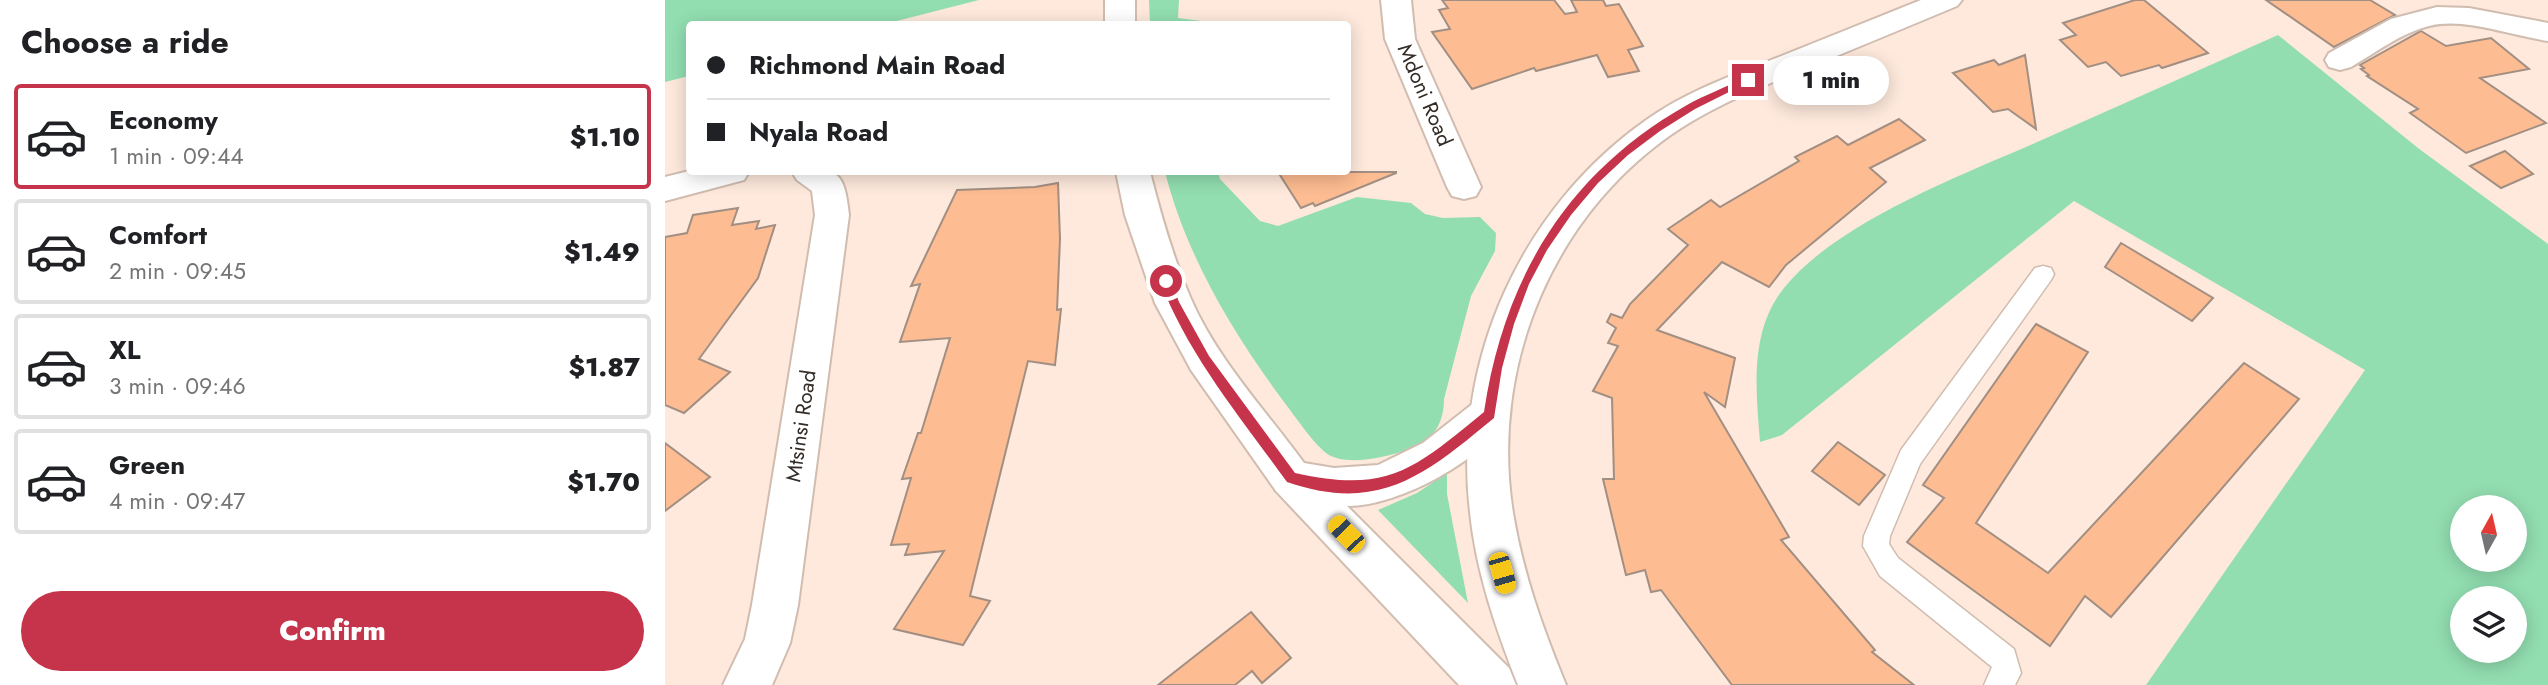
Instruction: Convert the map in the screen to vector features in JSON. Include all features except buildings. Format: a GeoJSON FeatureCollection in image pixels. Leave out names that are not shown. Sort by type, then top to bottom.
{"type":"FeatureCollection","features":[{"type":"Feature","properties":{"kind":"street"},"geometry":{"type":"LineString","coordinates":[[1119,21],[1120,0]]}},
{"type":"Feature","properties":{"kind":"street","name":"Mdoni Road"},"geometry":{"type":"LineString","coordinates":[[1396,0],[1400,39],[1464,187]]}},
{"type":"Feature","properties":{"kind":"street"},"geometry":{"type":"LineString","coordinates":[[1542,685],[1519,631],[1502,573],[1492,517],[1488,464],[1489,414],[1496,368],[1508,324],[1524,284],[1543,248],[1567,212],[1594,181],[1624,153],[1669,121],[1729,88],[1947,0]]}},
{"type":"Feature","properties":{"kind":"street"},"geometry":{"type":"LineString","coordinates":[[2340,60],[2405,24],[2425,17],[2482,20],[2548,32]]}},
{"type":"Feature","properties":{"kind":"street"},"geometry":{"type":"LineString","coordinates":[[665,189],[720,175]]}},
{"type":"Feature","properties":{"kind":"street","name":"Mtsinsi Road"},"geometry":{"type":"LineString","coordinates":[[747,685],[767,643],[775,605],[832,215],[829,186],[813,175]]}},
{"type":"Feature","properties":{"kind":"street"},"geometry":{"type":"LineString","coordinates":[[1134,175],[1142,215],[1174,303],[1205,359],[1291,478],[1492,685]]}},
{"type":"Feature","properties":{"kind":"street"},"geometry":{"type":"LineString","coordinates":[[1291,478],[1334,487],[1370,487],[1403,476],[1433,460],[1489,414]]}},
{"type":"Feature","properties":{"kind":"lane"},"geometry":{"type":"LineString","coordinates":[[1998,685],[2007,673],[2004,659],[1889,567],[1876,546],[1877,536],[1910,458],[2043,274]]}},
{"type":"Feature","properties":{"kind":"green space"},"geometry":{"type":"Polygon","coordinates":[[[665,0],[979,0],[897,21],[686,21],[686,77],[665,82],[665,0]]]}},
{"type":"Feature","properties":{"kind":"green space"},"geometry":{"type":"Polygon","coordinates":[[[1149,0],[1179,0],[1178,18],[1201,21],[1150,21],[1149,0]]]}},
{"type":"Feature","properties":{"kind":"green space"},"geometry":{"type":"Polygon","coordinates":[[[2278,35],[2418,148],[2548,244],[2548,685],[2146,685],[2365,370],[2074,201],[1782,435],[1760,442],[1757,362],[1760,342],[1773,305],[1784,288],[1807,264],[1866,222],[1936,186],[2278,35]]]}},
{"type":"Feature","properties":{"kind":"green space"},"geometry":{"type":"Polygon","coordinates":[[[1166,175],[1219,175],[1260,221],[1278,226],[1357,197],[1411,203],[1425,214],[1443,218],[1480,217],[1496,233],[1495,251],[1471,296],[1444,399],[1442,417],[1430,437],[1416,447],[1399,453],[1357,460],[1337,458],[1318,446],[1267,379],[1214,295],[1174,204],[1166,175]]]}},
{"type":"Feature","properties":{"kind":"green space"},"geometry":{"type":"Polygon","coordinates":[[[1447,473],[1447,494],[1468,603],[1378,510],[1417,493],[1447,473]]]}},
{"type":"Feature","properties":{"kind":"route"},"geometry":{"type":"LineString","coordinates":[[1166,281],[1174,303],[1205,359],[1291,478],[1334,487],[1370,487],[1403,476],[1433,460],[1465,437],[1489,414],[1496,368],[1508,324],[1524,284],[1543,248],[1567,212],[1594,181],[1624,153],[1657,128],[1692,107],[1748,80]]}}]}
